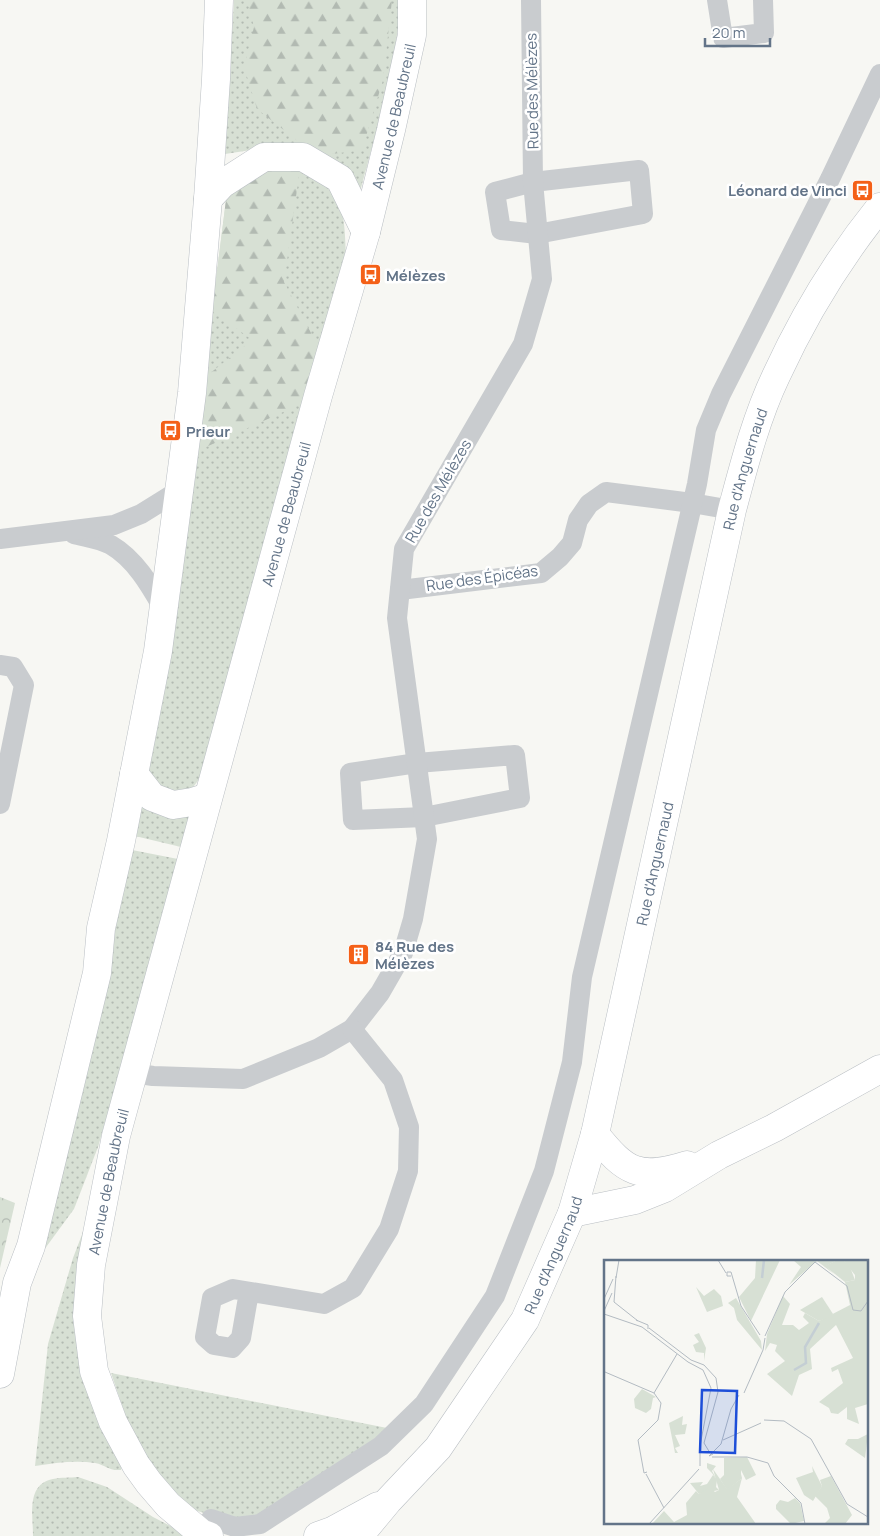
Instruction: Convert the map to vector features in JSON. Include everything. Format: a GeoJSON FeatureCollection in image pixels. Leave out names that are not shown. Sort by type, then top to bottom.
{"type":"FeatureCollection","features":[{"type":"Feature","properties":{"kind":"main road"},"geometry":{"type":"LineString","coordinates":[[0,1374],[17,1283],[31,1246],[97,973],[101,928],[121,841],[158,651],[192,393],[208,199],[219,0]]}},
{"type":"Feature","properties":{"kind":"main road","name":"Avenue de Beaubreuil"},"geometry":{"type":"LineString","coordinates":[[203,1535],[168,1505],[136,1465],[113,1422],[94,1371],[88,1316],[91,1265],[116,1136],[318,396],[366,232],[412,35],[412,0]]}},
{"type":"Feature","properties":{"kind":"main road","name":"Avenue de Beaubreuil"},"geometry":{"type":"LineString","coordinates":[[208,199],[222,184],[264,157],[304,157],[340,179],[366,232]]}},
{"type":"Feature","properties":{"kind":"main road","name":"Rue d'Anguernaud"},"geometry":{"type":"LineString","coordinates":[[360,1536],[388,1501],[438,1448],[525,1320],[572,1213],[595,1134],[732,510],[750,446],[775,376],[824,283],[854,239],[880,207]]}},
{"type":"Feature","properties":{"kind":"main road"},"geometry":{"type":"LineString","coordinates":[[134,774],[152,797],[173,805],[208,797]]}},
{"type":"Feature","properties":{"kind":"main road"},"geometry":{"type":"LineString","coordinates":[[572,1213],[635,1200],[657,1191],[719,1155],[774,1128],[880,1069]]}},
{"type":"Feature","properties":{"kind":"main road"},"geometry":{"type":"LineString","coordinates":[[595,1134],[615,1158],[637,1172],[665,1172],[719,1155]]}},
{"type":"Feature","properties":{"kind":"main road","name":"Rue d'Anguernaud"},"geometry":{"type":"LineString","coordinates":[[318,1536],[332,1531],[388,1501]]}},
{"type":"Feature","properties":{"kind":"street","name":"Rue des Mélèzes"},"geometry":{"type":"LineString","coordinates":[[133,1073],[153,1076],[243,1079],[319,1048],[352,1029],[380,993],[403,953],[413,919],[427,839],[397,618],[404,549],[523,344],[542,279],[533,182],[531,0]]}},
{"type":"Feature","properties":{"kind":"street"},"geometry":{"type":"LineString","coordinates":[[717,0],[723,38],[764,33],[763,0]]}},
{"type":"Feature","properties":{"kind":"street"},"geometry":{"type":"LineString","coordinates":[[203,1535],[211,1519],[235,1527],[260,1524],[380,1446],[424,1404],[495,1296],[544,1171],[572,1062],[582,977],[697,484],[706,430],[721,394],[830,179],[880,74]]}},
{"type":"Feature","properties":{"kind":"street"},"geometry":{"type":"LineString","coordinates":[[638,170],[643,214],[538,234],[501,230],[495,192],[533,182],[638,170]]}},
{"type":"Feature","properties":{"kind":"street"},"geometry":{"type":"LineString","coordinates":[[0,539],[114,525],[141,514],[178,491]]}},
{"type":"Feature","properties":{"kind":"street","name":"Rue des Épicéas"},"geometry":{"type":"LineString","coordinates":[[400,590],[541,573],[560,557],[572,543],[578,520],[589,504],[606,492],[732,510]]}},
{"type":"Feature","properties":{"kind":"street"},"geometry":{"type":"LineString","coordinates":[[64,532],[110,544],[134,564],[151,587],[163,608]]}},
{"type":"Feature","properties":{"kind":"street"},"geometry":{"type":"LineString","coordinates":[[0,665],[13,667],[24,685],[0,804]]}},
{"type":"Feature","properties":{"kind":"street"},"geometry":{"type":"LineString","coordinates":[[515,754],[520,798],[424,817],[353,820],[350,773],[417,764],[515,754]]}},
{"type":"Feature","properties":{"kind":"street"},"geometry":{"type":"LineString","coordinates":[[249,1292],[324,1304],[353,1288],[389,1229],[408,1171],[409,1126],[393,1080],[352,1029]]}},
{"type":"Feature","properties":{"kind":"green space"},"geometry":{"type":"Polygon","coordinates":[[[234,0],[402,0],[391,77],[358,199],[278,146],[225,154],[234,0]]]}},
{"type":"Feature","properties":{"kind":"green space"},"geometry":{"type":"Polygon","coordinates":[[[247,0],[392,0],[383,80],[362,150],[317,156],[257,109],[244,67],[254,27],[247,0]]]}},
{"type":"Feature","properties":{"kind":"green space"},"geometry":{"type":"Polygon","coordinates":[[[300,168],[325,186],[338,202],[344,223],[346,253],[203,774],[191,790],[176,796],[152,783],[148,766],[201,400],[227,192],[300,168]]]}},
{"type":"Feature","properties":{"kind":"green space"},"geometry":{"type":"Polygon","coordinates":[[[300,168],[284,282],[319,348],[303,403],[195,452],[204,378],[252,340],[212,310],[227,192],[262,169],[300,168]]]}},
{"type":"Feature","properties":{"kind":"green space"},"geometry":{"type":"Polygon","coordinates":[[[141,799],[190,816],[181,847],[135,836],[141,799]]]}},
{"type":"Feature","properties":{"kind":"green space"},"geometry":{"type":"Polygon","coordinates":[[[127,849],[178,859],[132,1031],[98,1147],[74,1209],[41,1254],[127,849]]]}},
{"type":"Feature","properties":{"kind":"green space"},"geometry":{"type":"Polygon","coordinates":[[[0,1197],[15,1203],[0,1268],[0,1197]]]}},
{"type":"Feature","properties":{"kind":"green space"},"geometry":{"type":"Polygon","coordinates":[[[96,1198],[79,1283],[123,1459],[121,1470],[113,1470],[95,1463],[80,1462],[35,1466],[48,1344],[73,1258],[96,1198]]]}},
{"type":"Feature","properties":{"kind":"green space"},"geometry":{"type":"Polygon","coordinates":[[[111,1373],[387,1428],[376,1438],[256,1517],[232,1521],[194,1510],[163,1482],[131,1432],[111,1373]]]}},
{"type":"Feature","properties":{"kind":"green space"},"geometry":{"type":"Polygon","coordinates":[[[78,1477],[107,1487],[153,1517],[190,1536],[33,1536],[32,1510],[38,1487],[44,1482],[53,1479],[78,1477]]]}},
{"type":"Feature","properties":{"kind":"place","name":"Léonard de Vinci"},"geometry":{"type":"Point","coordinates":[863,190]}},
{"type":"Feature","properties":{"kind":"place","name":"Mélèzes"},"geometry":{"type":"Point","coordinates":[370,275]}},
{"type":"Feature","properties":{"kind":"place","name":"Prieur"},"geometry":{"type":"Point","coordinates":[170,431]}},
{"type":"Feature","properties":{"kind":"place","name":"84 Rue des Mélèzes"},"geometry":{"type":"Point","coordinates":[359,955]}}]}
